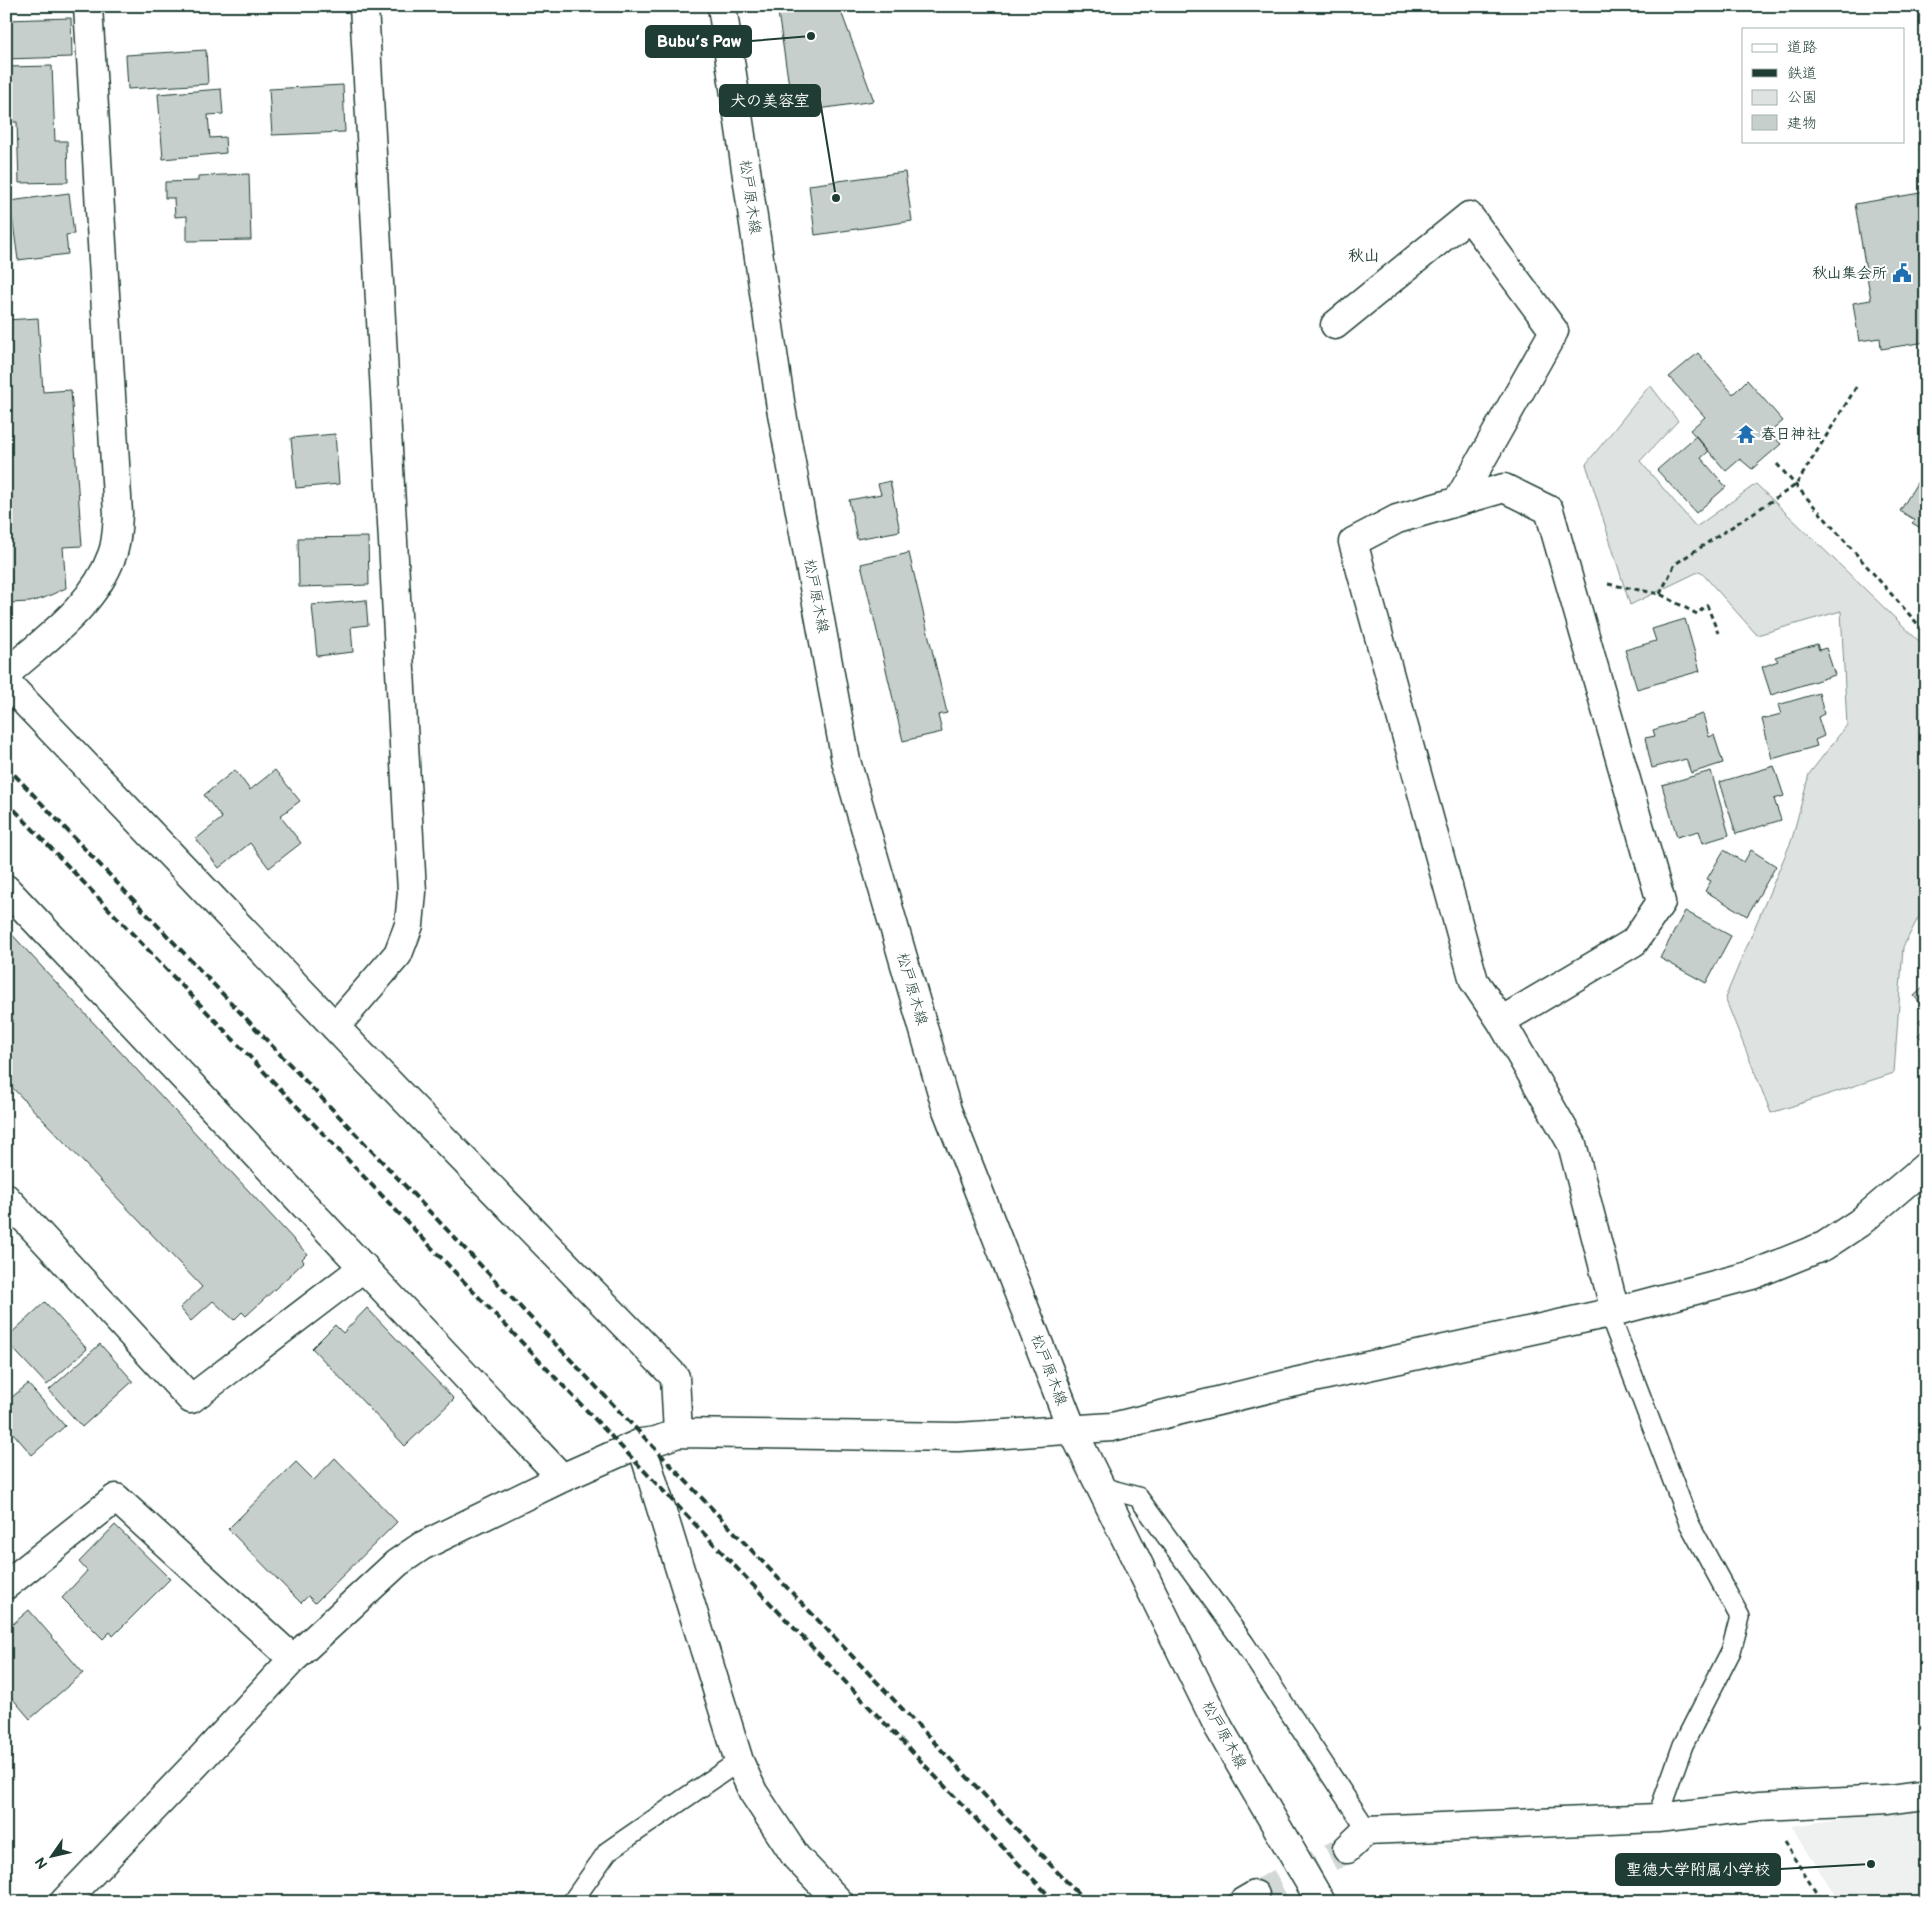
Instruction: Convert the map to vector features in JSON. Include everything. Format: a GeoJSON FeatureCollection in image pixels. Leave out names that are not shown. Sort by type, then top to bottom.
{"type":"FeatureCollection","features":[{"type":"Feature","properties":{"kind":"street"},"geometry":{"type":"LineString","coordinates":[[6,674],[70,617],[100,582],[113,554],[118,514],[88,6]]}},
{"type":"Feature","properties":{"kind":"street"},"geometry":{"type":"LineString","coordinates":[[335,1027],[398,954],[409,925],[412,892],[364,6]]}},
{"type":"Feature","properties":{"kind":"street","name":"松戸原木線"},"geometry":{"type":"LineString","coordinates":[[722,6],[781,408],[846,761],[947,1110],[1072,1429],[1219,1728],[1321,1902]]}},
{"type":"Feature","properties":{"kind":"street"},"geometry":{"type":"LineString","coordinates":[[1335,325],[1470,216],[1554,330],[1458,501]]}},
{"type":"Feature","properties":{"kind":"street"},"geometry":{"type":"LineString","coordinates":[[1501,1021],[1634,942],[1661,902],[1549,510],[1504,488],[1397,519],[1353,542],[1474,981],[1501,1021],[1572,1144],[1612,1312]]}},
{"type":"Feature","properties":{"kind":"street"},"geometry":{"type":"LineString","coordinates":[[6,682],[335,1027],[675,1377],[678,1432]]}},
{"type":"Feature","properties":{"kind":"street"},"geometry":{"type":"LineString","coordinates":[[6,889],[562,1478]]}},
{"type":"Feature","properties":{"kind":"street"},"geometry":{"type":"LineString","coordinates":[[64,1902],[293,1659],[397,1563],[422,1546],[562,1478],[641,1443],[656,1441],[678,1432],[958,1437],[1112,1427],[1296,1382],[1612,1312],[1752,1275],[1824,1246],[1859,1223],[1926,1166]]}},
{"type":"Feature","properties":{"kind":"street"},"geometry":{"type":"LineString","coordinates":[[6,1198],[191,1399],[364,1268]]}},
{"type":"Feature","properties":{"kind":"street"},"geometry":{"type":"LineString","coordinates":[[641,1443],[739,1761],[753,1792],[796,1857],[839,1902]]}},
{"type":"Feature","properties":{"kind":"street"},"geometry":{"type":"LineString","coordinates":[[6,1585],[116,1498],[293,1659]]}},
{"type":"Feature","properties":{"kind":"street"},"geometry":{"type":"LineString","coordinates":[[1347,1849],[1367,1830],[1657,1818],[1760,1806],[1889,1800],[1926,1795]]}},
{"type":"Feature","properties":{"kind":"lane"},"geometry":{"type":"LineString","coordinates":[[1612,1312],[1689,1523],[1740,1617],[1731,1651],[1683,1745],[1657,1818]]}},
{"type":"Feature","properties":{"kind":"lane"},"geometry":{"type":"LineString","coordinates":[[1101,1487],[1138,1497],[1244,1643],[1367,1830]]}},
{"type":"Feature","properties":{"kind":"lane"},"geometry":{"type":"LineString","coordinates":[[572,1902],[608,1852],[739,1761]]}},
{"type":"Feature","properties":{"kind":"path"},"geometry":{"type":"LineString","coordinates":[[1660,594],[1675,564],[1796,485],[1857,386]]}},
{"type":"Feature","properties":{"kind":"path"},"geometry":{"type":"LineString","coordinates":[[1777,464],[1923,630]]}},
{"type":"Feature","properties":{"kind":"path"},"geometry":{"type":"LineString","coordinates":[[1600,583],[1660,594],[1697,614],[1707,605],[1718,633]]}},
{"type":"Feature","properties":{"kind":"path"},"geometry":{"type":"LineString","coordinates":[[1760,1806],[1822,1902]]}},
{"type":"Feature","properties":{"kind":"shaded area"},"geometry":{"type":"Polygon","coordinates":[[[1926,1807],[1926,1902],[1840,1902],[1791,1826],[1926,1807]]]}},
{"type":"Feature","properties":{"kind":"green space"},"geometry":{"type":"Polygon","coordinates":[[[1650,385],[1678,421],[1640,461],[1696,527],[1756,484],[1926,646],[1926,903],[1903,947],[1894,1073],[1771,1113],[1725,998],[1792,839],[1809,774],[1847,725],[1841,611],[1757,635],[1700,571],[1630,605],[1586,464],[1650,385]]]}},
{"type":"Feature","properties":{"kind":"building"},"geometry":{"type":"Polygon","coordinates":[[[777,6],[839,6],[874,101],[805,111],[802,91],[790,92],[777,6]]]}},
{"type":"Feature","properties":{"kind":"building"},"geometry":{"type":"Polygon","coordinates":[[[71,18],[72,57],[6,59],[6,20],[71,18]]]}},
{"type":"Feature","properties":{"kind":"building"},"geometry":{"type":"Polygon","coordinates":[[[206,50],[208,84],[128,89],[126,55],[206,50]]]}},
{"type":"Feature","properties":{"kind":"building"},"geometry":{"type":"Polygon","coordinates":[[[52,66],[55,141],[67,141],[68,182],[19,183],[17,122],[7,122],[6,67],[52,66]]]}},
{"type":"Feature","properties":{"kind":"building"},"geometry":{"type":"Polygon","coordinates":[[[343,85],[345,132],[272,135],[269,89],[343,85]]]}},
{"type":"Feature","properties":{"kind":"building"},"geometry":{"type":"Polygon","coordinates":[[[221,89],[223,114],[208,115],[210,138],[225,137],[226,153],[163,159],[158,94],[221,89]]]}},
{"type":"Feature","properties":{"kind":"building"},"geometry":{"type":"Polygon","coordinates":[[[905,172],[912,221],[815,235],[809,185],[905,172]]]}},
{"type":"Feature","properties":{"kind":"building"},"geometry":{"type":"Polygon","coordinates":[[[249,174],[251,240],[187,241],[187,216],[175,217],[174,198],[165,198],[165,182],[198,181],[198,176],[249,174]]]}},
{"type":"Feature","properties":{"kind":"building"},"geometry":{"type":"Polygon","coordinates":[[[1926,192],[1926,342],[1881,349],[1880,338],[1859,341],[1853,303],[1871,300],[1855,204],[1926,192]]]}},
{"type":"Feature","properties":{"kind":"building"},"geometry":{"type":"Polygon","coordinates":[[[69,193],[74,234],[66,235],[68,254],[18,260],[10,201],[69,193]]]}},
{"type":"Feature","properties":{"kind":"building"},"geometry":{"type":"Polygon","coordinates":[[[38,318],[43,392],[71,390],[82,546],[63,547],[66,588],[30,602],[6,603],[6,320],[38,318]]]}},
{"type":"Feature","properties":{"kind":"building"},"geometry":{"type":"Polygon","coordinates":[[[1698,353],[1733,394],[1747,380],[1783,421],[1769,433],[1781,444],[1752,469],[1740,459],[1726,471],[1690,430],[1705,417],[1669,377],[1698,353]]]}},
{"type":"Feature","properties":{"kind":"building"},"geometry":{"type":"Polygon","coordinates":[[[335,434],[339,484],[296,488],[291,438],[335,434]]]}},
{"type":"Feature","properties":{"kind":"building"},"geometry":{"type":"Polygon","coordinates":[[[1696,436],[1709,451],[1701,458],[1726,487],[1696,513],[1657,470],[1696,436]]]}},
{"type":"Feature","properties":{"kind":"building"},"geometry":{"type":"Polygon","coordinates":[[[1926,468],[1926,531],[1912,523],[1915,520],[1900,511],[1926,468]]]}},
{"type":"Feature","properties":{"kind":"building"},"geometry":{"type":"Polygon","coordinates":[[[890,481],[900,531],[857,539],[849,500],[881,494],[878,484],[890,481]]]}},
{"type":"Feature","properties":{"kind":"building"},"geometry":{"type":"Polygon","coordinates":[[[368,537],[369,585],[299,587],[298,538],[368,537]]]}},
{"type":"Feature","properties":{"kind":"building"},"geometry":{"type":"Polygon","coordinates":[[[909,553],[947,713],[938,715],[942,732],[903,741],[861,564],[909,553]]]}},
{"type":"Feature","properties":{"kind":"building"},"geometry":{"type":"Polygon","coordinates":[[[366,600],[368,625],[351,627],[353,652],[317,656],[312,605],[366,600]]]}},
{"type":"Feature","properties":{"kind":"building"},"geometry":{"type":"Polygon","coordinates":[[[1685,619],[1700,671],[1637,689],[1625,650],[1656,641],[1652,629],[1685,619]]]}},
{"type":"Feature","properties":{"kind":"building"},"geometry":{"type":"Polygon","coordinates":[[[1817,644],[1819,650],[1826,648],[1835,675],[1771,695],[1762,667],[1778,661],[1775,657],[1817,644]]]}},
{"type":"Feature","properties":{"kind":"building"},"geometry":{"type":"Polygon","coordinates":[[[1819,693],[1824,714],[1818,717],[1824,736],[1815,740],[1817,746],[1772,759],[1762,719],[1781,714],[1778,705],[1819,693]]]}},
{"type":"Feature","properties":{"kind":"building"},"geometry":{"type":"Polygon","coordinates":[[[1703,714],[1709,737],[1714,735],[1723,763],[1691,773],[1686,759],[1652,768],[1645,738],[1655,736],[1653,730],[1703,714]]]}},
{"type":"Feature","properties":{"kind":"building"},"geometry":{"type":"Polygon","coordinates":[[[1774,766],[1784,796],[1774,799],[1781,820],[1736,834],[1720,782],[1774,766]]]}},
{"type":"Feature","properties":{"kind":"building"},"geometry":{"type":"Polygon","coordinates":[[[235,770],[250,790],[275,770],[300,801],[280,816],[301,843],[269,868],[250,843],[219,868],[196,839],[222,818],[204,795],[235,770]]]}},
{"type":"Feature","properties":{"kind":"building"},"geometry":{"type":"Polygon","coordinates":[[[1711,771],[1729,835],[1703,843],[1699,831],[1677,837],[1662,785],[1711,771]]]}},
{"type":"Feature","properties":{"kind":"building"},"geometry":{"type":"Polygon","coordinates":[[[1724,850],[1744,862],[1751,850],[1776,866],[1747,916],[1705,891],[1711,881],[1707,879],[1724,850]]]}},
{"type":"Feature","properties":{"kind":"building"},"geometry":{"type":"Polygon","coordinates":[[[1685,911],[1731,936],[1706,983],[1660,958],[1685,911]]]}},
{"type":"Feature","properties":{"kind":"building"},"geometry":{"type":"Polygon","coordinates":[[[6,928],[307,1254],[302,1259],[304,1262],[246,1316],[242,1312],[234,1320],[213,1301],[191,1321],[180,1308],[202,1287],[6,1081],[6,928]]]}},
{"type":"Feature","properties":{"kind":"building"},"geometry":{"type":"Polygon","coordinates":[[[1926,985],[1926,1010],[1914,996],[1926,985]]]}},
{"type":"Feature","properties":{"kind":"building"},"geometry":{"type":"Polygon","coordinates":[[[1926,1014],[1926,1043],[1918,1035],[1925,1029],[1919,1021],[1926,1014]]]}},
{"type":"Feature","properties":{"kind":"building"},"geometry":{"type":"Polygon","coordinates":[[[45,1302],[87,1349],[47,1385],[6,1341],[6,1338],[45,1302]]]}},
{"type":"Feature","properties":{"kind":"building"},"geometry":{"type":"Polygon","coordinates":[[[367,1308],[454,1399],[405,1446],[312,1348],[335,1325],[343,1333],[367,1308]]]}},
{"type":"Feature","properties":{"kind":"building"},"geometry":{"type":"Polygon","coordinates":[[[100,1344],[133,1381],[82,1427],[49,1390],[100,1344]]]}},
{"type":"Feature","properties":{"kind":"building"},"geometry":{"type":"Polygon","coordinates":[[[28,1384],[65,1426],[32,1455],[6,1425],[6,1402],[28,1384]]]}},
{"type":"Feature","properties":{"kind":"building"},"geometry":{"type":"Polygon","coordinates":[[[335,1458],[397,1522],[315,1603],[308,1596],[301,1603],[228,1529],[296,1462],[314,1480],[335,1458]]]}},
{"type":"Feature","properties":{"kind":"building"},"geometry":{"type":"Polygon","coordinates":[[[115,1525],[170,1579],[113,1636],[110,1632],[103,1639],[62,1598],[87,1571],[79,1562],[115,1525]]]}},
{"type":"Feature","properties":{"kind":"building"},"geometry":{"type":"Polygon","coordinates":[[[29,1610],[83,1673],[30,1719],[6,1691],[6,1630],[29,1610]]]}},
{"type":"Feature","properties":{"kind":"tunnel"},"geometry":{"type":"LineString","coordinates":[[1255,1895],[1347,1849]]}},
{"type":"Feature","properties":{"kind":"railway"},"geometry":{"type":"LineString","coordinates":[[6,766],[1086,1902]]}},
{"type":"Feature","properties":{"kind":"railway"},"geometry":{"type":"LineString","coordinates":[[6,801],[1055,1902]]}},
{"type":"Feature","properties":{"kind":"place","name":"Bubu’s Paw"},"geometry":{"type":"Point","coordinates":[811,36]}},
{"type":"Feature","properties":{"kind":"place","name":"犬の美容室"},"geometry":{"type":"Point","coordinates":[836,198]}},
{"type":"Feature","properties":{"kind":"place","name":"秋山集会所"},"geometry":{"type":"Point","coordinates":[1902,273]}},
{"type":"Feature","properties":{"kind":"place","name":"春日神社"},"geometry":{"type":"Point","coordinates":[1746,434]}},
{"type":"Feature","properties":{"kind":"place","name":"聖徳大学附属小学校"},"geometry":{"type":"Point","coordinates":[1871,1864]}},
{"type":"Feature","properties":{"kind":"district","name":"秋山"},"geometry":{"type":"Point","coordinates":[1364,256]}}]}
